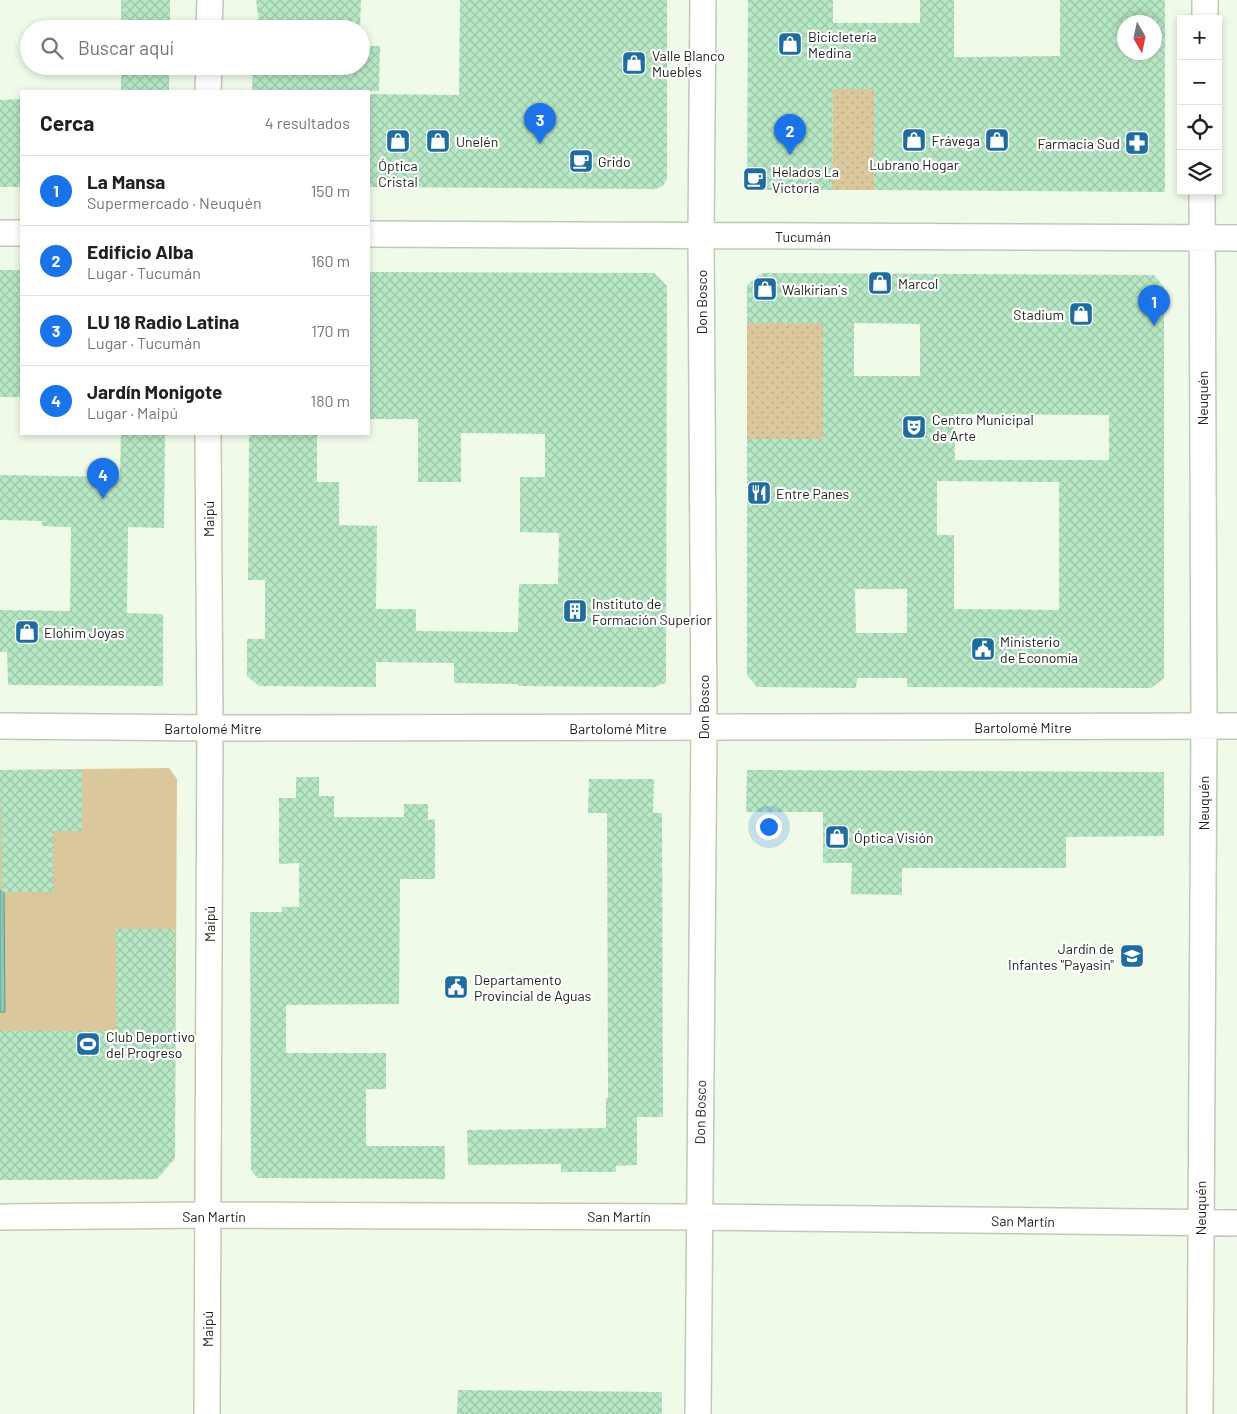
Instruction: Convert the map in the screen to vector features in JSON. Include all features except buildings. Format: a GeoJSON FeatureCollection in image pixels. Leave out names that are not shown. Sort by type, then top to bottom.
{"type":"FeatureCollection","features":[{"type":"Feature","properties":{"kind":"street"},"geometry":{"type":"LineString","coordinates":[[209,20],[210,0]]}},
{"type":"Feature","properties":{"kind":"street","name":"Don Bosco"},"geometry":{"type":"LineString","coordinates":[[698,1414],[704,728],[701,236],[702,0]]}},
{"type":"Feature","properties":{"kind":"street"},"geometry":{"type":"LineString","coordinates":[[1205,15],[1206,0]]}},
{"type":"Feature","properties":{"kind":"street"},"geometry":{"type":"LineString","coordinates":[[208,90],[209,75]]}},
{"type":"Feature","properties":{"kind":"street","name":"Neuquén"},"geometry":{"type":"LineString","coordinates":[[1200,1414],[1204,726],[1202,195]]}},
{"type":"Feature","properties":{"kind":"street"},"geometry":{"type":"LineString","coordinates":[[0,233],[20,233]]}},
{"type":"Feature","properties":{"kind":"street","name":"Tucumán"},"geometry":{"type":"LineString","coordinates":[[370,234],[1237,238]]}},
{"type":"Feature","properties":{"kind":"street","name":"Maipú"},"geometry":{"type":"LineString","coordinates":[[207,1414],[210,728],[208,435]]}},
{"type":"Feature","properties":{"kind":"street","name":"Bartolomé Mitre"},"geometry":{"type":"LineString","coordinates":[[0,726],[704,728],[1237,726]]}},
{"type":"Feature","properties":{"kind":"street","name":"San Martín"},"geometry":{"type":"LineString","coordinates":[[0,1217],[208,1215],[699,1216],[1237,1223]]}},
{"type":"Feature","properties":{"kind":"shaded area"},"geometry":{"type":"Polygon","coordinates":[[[833,89],[874,89],[874,190],[832,190],[833,89]]]}},
{"type":"Feature","properties":{"kind":"shaded area"},"geometry":{"type":"Polygon","coordinates":[[[747,323],[823,323],[823,439],[747,439],[747,323]]]}},
{"type":"Feature","properties":{"kind":"shaded area","name":"Club Deportivo del Progreso"},"geometry":{"type":"Polygon","coordinates":[[[169,768],[177,779],[175,1158],[157,1179],[0,1180],[0,770],[169,768]]]}},
{"type":"Feature","properties":{"kind":"water"},"geometry":{"type":"Polygon","coordinates":[[[0,891],[4,891],[5,1012],[0,1012],[0,891]]]}},
{"type":"Feature","properties":{"kind":"place","name":"Bicicletería Medina"},"geometry":{"type":"Point","coordinates":[790,44]}},
{"type":"Feature","properties":{"kind":"place","name":"Valle Blanco Muebles"},"geometry":{"type":"Point","coordinates":[634,63]}},
{"type":"Feature","properties":{"kind":"place","name":"Lubrano Hogar"},"geometry":{"type":"Point","coordinates":[914,140]}},
{"type":"Feature","properties":{"kind":"place","name":"Frávega"},"geometry":{"type":"Point","coordinates":[997,140]}},
{"type":"Feature","properties":{"kind":"place","name":"Óptica Cristal"},"geometry":{"type":"Point","coordinates":[398,141]}},
{"type":"Feature","properties":{"kind":"place","name":"Unelén"},"geometry":{"type":"Point","coordinates":[438,141]}},
{"type":"Feature","properties":{"kind":"place","name":"Farmacia Sud"},"geometry":{"type":"Point","coordinates":[1137,143]}},
{"type":"Feature","properties":{"kind":"place","name":"LU 18 Radio Latina"},"geometry":{"type":"Point","coordinates":[540,144]}},
{"type":"Feature","properties":{"kind":"place","name":"Edificio Alba"},"geometry":{"type":"Point","coordinates":[790,155]}},
{"type":"Feature","properties":{"kind":"place","name":"Grido"},"geometry":{"type":"Point","coordinates":[581,161]}},
{"type":"Feature","properties":{"kind":"place","name":"Helados La Victoria"},"geometry":{"type":"Point","coordinates":[755,179]}},
{"type":"Feature","properties":{"kind":"place","name":"Marcol"},"geometry":{"type":"Point","coordinates":[880,283]}},
{"type":"Feature","properties":{"kind":"place","name":"Walkirian´s"},"geometry":{"type":"Point","coordinates":[765,289]}},
{"type":"Feature","properties":{"kind":"place","name":"Stadium"},"geometry":{"type":"Point","coordinates":[1081,314]}},
{"type":"Feature","properties":{"kind":"place","name":"La Mansa"},"geometry":{"type":"Point","coordinates":[1154,326]}},
{"type":"Feature","properties":{"kind":"place","name":"Centro Municipal de Arte"},"geometry":{"type":"Point","coordinates":[914,427]}},
{"type":"Feature","properties":{"kind":"place","name":"Entre Panes"},"geometry":{"type":"Point","coordinates":[759,493]}},
{"type":"Feature","properties":{"kind":"place","name":"Jardín Monigote"},"geometry":{"type":"Point","coordinates":[103,499]}},
{"type":"Feature","properties":{"kind":"place","name":"Instituto de Formación Superior"},"geometry":{"type":"Point","coordinates":[575,611]}},
{"type":"Feature","properties":{"kind":"place","name":"Elohim Joyas"},"geometry":{"type":"Point","coordinates":[27,632]}},
{"type":"Feature","properties":{"kind":"place","name":"Ministerio de Economía"},"geometry":{"type":"Point","coordinates":[983,649]}},
{"type":"Feature","properties":{"kind":"place","name":"Óptica Visión"},"geometry":{"type":"Point","coordinates":[837,837]}},
{"type":"Feature","properties":{"kind":"place","name":"Jardín de Infantes \"Payasin\""},"geometry":{"type":"Point","coordinates":[1132,956]}},
{"type":"Feature","properties":{"kind":"place","name":"Departamento Provincial de Aguas"},"geometry":{"type":"Point","coordinates":[456,987]}},
{"type":"Feature","properties":{"kind":"place","name":"Club Deportivo del Progreso"},"geometry":{"type":"Point","coordinates":[88,1044]}}]}
